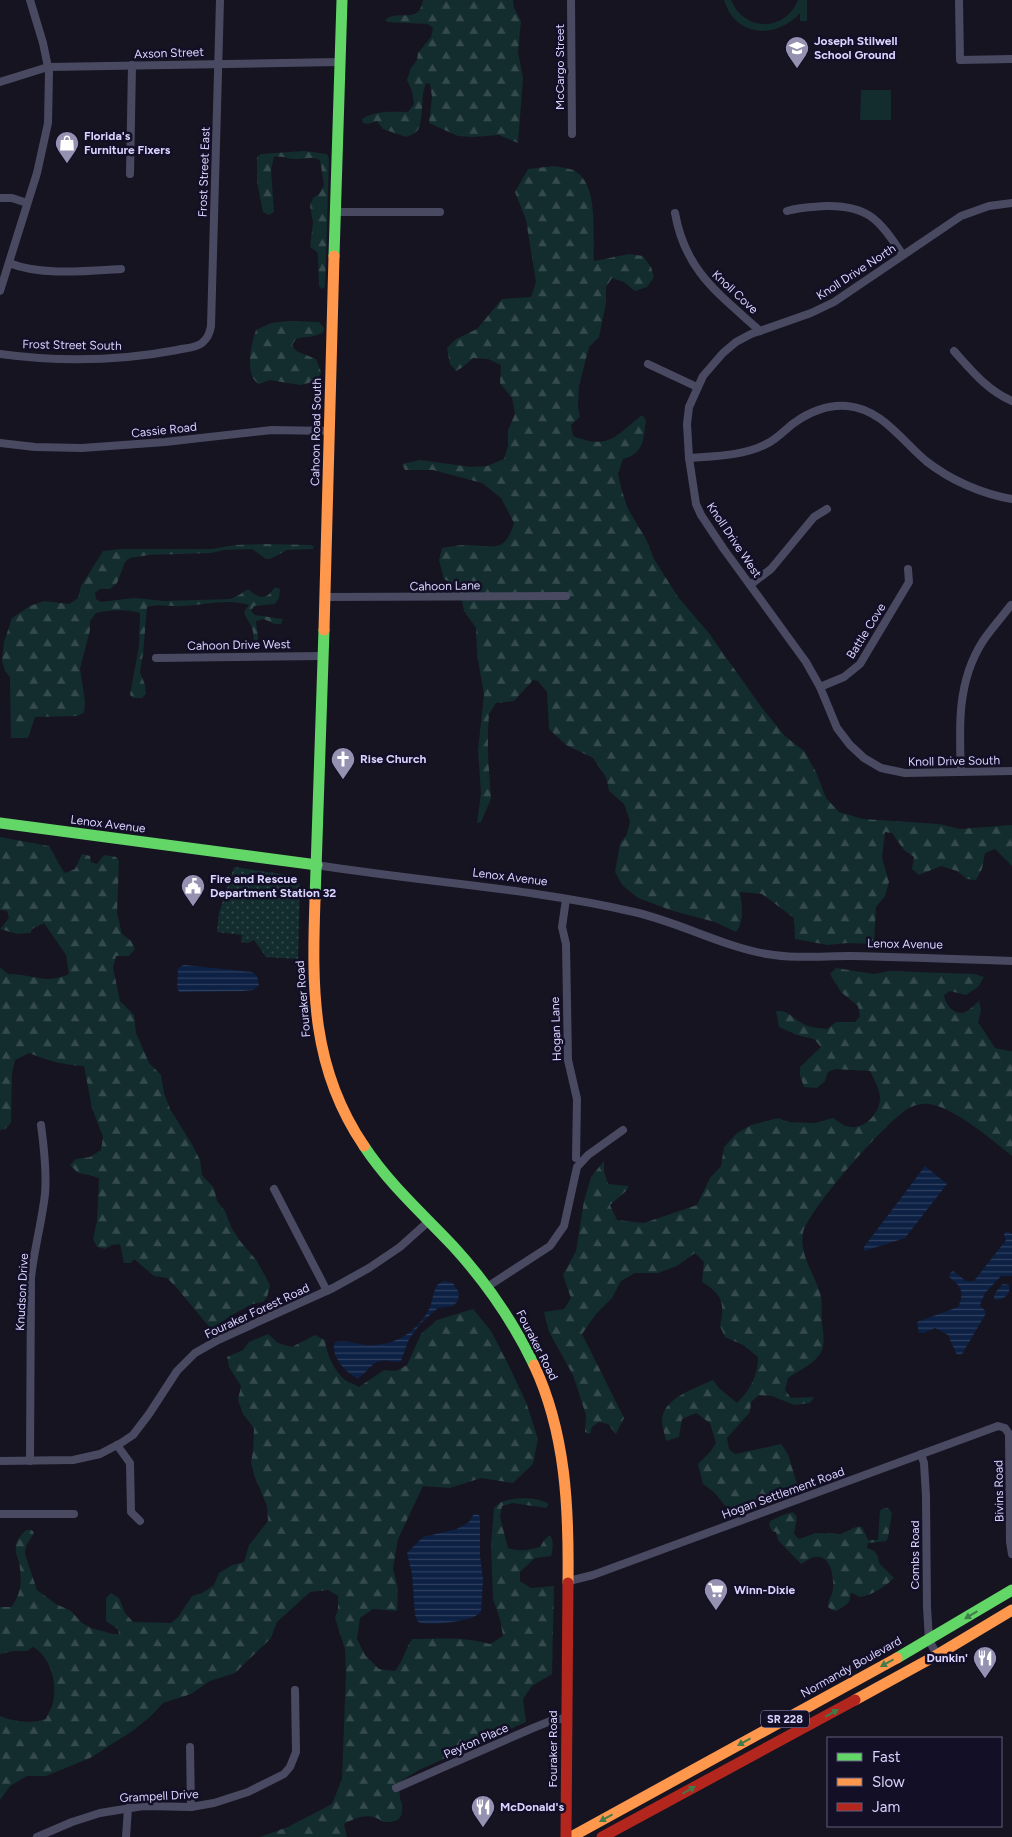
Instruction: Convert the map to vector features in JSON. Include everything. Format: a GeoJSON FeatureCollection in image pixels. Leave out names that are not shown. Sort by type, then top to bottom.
{"type":"FeatureCollection","features":[{"type":"Feature","properties":{"kind":"main road","name":"Cahoon Road South"},"geometry":{"type":"LineString","coordinates":[[316,865],[342,0]]}},
{"type":"Feature","properties":{"kind":"main road","name":"Lenox Avenue"},"geometry":{"type":"LineString","coordinates":[[0,824],[316,865]]}},
{"type":"Feature","properties":{"kind":"main road","name":"Fouraker Road"},"geometry":{"type":"LineString","coordinates":[[316,865],[312,954],[317,1024],[327,1067],[344,1110],[362,1142],[390,1181],[429,1221],[487,1287],[512,1323],[544,1389],[556,1429],[564,1471],[568,1516],[566,1837]]}},
{"type":"Feature","properties":{"kind":"main road","name":"Normandy Boulevard"},"geometry":{"type":"LineString","coordinates":[[571,1837],[929,1640],[1012,1590]]}},
{"type":"Feature","properties":{"kind":"main road","name":"SR 228"},"geometry":{"type":"LineString","coordinates":[[602,1837],[938,1655],[1012,1610]]}},
{"type":"Feature","properties":{"kind":"street"},"geometry":{"type":"LineString","coordinates":[[0,291],[46,140],[48,67],[30,0]]}},
{"type":"Feature","properties":{"kind":"street","name":"Frost Street East"},"geometry":{"type":"LineString","coordinates":[[202,343],[209,335],[211,326],[220,0]]}},
{"type":"Feature","properties":{"kind":"street","name":"McCargo Street"},"geometry":{"type":"LineString","coordinates":[[571,0],[572,134]]}},
{"type":"Feature","properties":{"kind":"street"},"geometry":{"type":"LineString","coordinates":[[960,0],[960,60],[1012,59]]}},
{"type":"Feature","properties":{"kind":"street","name":"Axson Street"},"geometry":{"type":"LineString","coordinates":[[0,82],[48,67],[340,62]]}},
{"type":"Feature","properties":{"kind":"street"},"geometry":{"type":"LineString","coordinates":[[130,174],[132,65]]}},
{"type":"Feature","properties":{"kind":"street"},"geometry":{"type":"LineString","coordinates":[[0,198],[12,198],[27,203]]}},
{"type":"Feature","properties":{"kind":"street","name":"Knoll Drive North"},"geometry":{"type":"LineString","coordinates":[[697,387],[708,369],[736,342],[834,302],[962,216],[989,206],[1012,203]]}},
{"type":"Feature","properties":{"kind":"street"},"geometry":{"type":"LineString","coordinates":[[787,211],[801,207],[841,206],[855,208],[869,214],[880,224],[904,255]]}},
{"type":"Feature","properties":{"kind":"street"},"geometry":{"type":"LineString","coordinates":[[335,212],[440,212]]}},
{"type":"Feature","properties":{"kind":"street","name":"Knoll Cove"},"geometry":{"type":"LineString","coordinates":[[675,213],[678,228],[693,262],[704,280],[760,331]]}},
{"type":"Feature","properties":{"kind":"street"},"geometry":{"type":"LineString","coordinates":[[9,263],[23,268],[55,270],[94,271],[121,269]]}},
{"type":"Feature","properties":{"kind":"street","name":"Frost Street South"},"geometry":{"type":"LineString","coordinates":[[0,354],[54,358],[102,358],[165,352],[189,348],[202,343]]}},
{"type":"Feature","properties":{"kind":"street"},"geometry":{"type":"LineString","coordinates":[[954,351],[983,383],[996,393],[1012,401]]}},
{"type":"Feature","properties":{"kind":"street"},"geometry":{"type":"LineString","coordinates":[[648,364],[697,387]]}},
{"type":"Feature","properties":{"kind":"street","name":"Knoll Drive West"},"geometry":{"type":"LineString","coordinates":[[697,387],[689,407],[687,424],[694,492],[701,515],[806,662],[820,687]]}},
{"type":"Feature","properties":{"kind":"street"},"geometry":{"type":"LineString","coordinates":[[689,458],[753,450],[771,442],[810,413],[825,408],[847,406],[862,409],[882,418],[913,450],[936,468],[968,486],[1012,499]]}},
{"type":"Feature","properties":{"kind":"street","name":"Cassie Road"},"geometry":{"type":"LineString","coordinates":[[0,443],[35,447],[82,448],[165,442],[272,430],[329,431]]}},
{"type":"Feature","properties":{"kind":"street"},"geometry":{"type":"LineString","coordinates":[[750,585],[771,569],[814,517],[828,509]]}},
{"type":"Feature","properties":{"kind":"street","name":"Battle Cove"},"geometry":{"type":"LineString","coordinates":[[820,687],[844,677],[860,664],[909,582],[908,569]]}},
{"type":"Feature","properties":{"kind":"street","name":"Cahoon Lane"},"geometry":{"type":"LineString","coordinates":[[324,597],[566,596]]}},
{"type":"Feature","properties":{"kind":"street"},"geometry":{"type":"LineString","coordinates":[[961,772],[959,727],[962,694],[968,674],[982,642],[1011,605]]}},
{"type":"Feature","properties":{"kind":"street","name":"Cahoon Drive West"},"geometry":{"type":"LineString","coordinates":[[156,658],[322,656]]}},
{"type":"Feature","properties":{"kind":"street","name":"Knoll Drive South"},"geometry":{"type":"LineString","coordinates":[[820,687],[837,728],[850,745],[864,758],[881,768],[900,773],[1012,771]]}},
{"type":"Feature","properties":{"kind":"street","name":"Lenox Avenue"},"geometry":{"type":"LineString","coordinates":[[316,865],[566,899],[636,912],[767,954],[792,957],[854,956],[1012,961]]}},
{"type":"Feature","properties":{"kind":"street","name":"Hogan Lane"},"geometry":{"type":"LineString","coordinates":[[566,899],[562,927],[566,944],[568,1060],[577,1099],[576,1158]]}},
{"type":"Feature","properties":{"kind":"street","name":"Knudson Drive"},"geometry":{"type":"LineString","coordinates":[[30,1461],[31,1278],[45,1194],[45,1152],[41,1125]]}},
{"type":"Feature","properties":{"kind":"street"},"geometry":{"type":"LineString","coordinates":[[487,1287],[550,1246],[564,1226],[577,1167],[588,1155],[623,1130]]}},
{"type":"Feature","properties":{"kind":"street"},"geometry":{"type":"LineString","coordinates":[[274,1189],[327,1291]]}},
{"type":"Feature","properties":{"kind":"street","name":"Fouraker Forest Road"},"geometry":{"type":"LineString","coordinates":[[0,1461],[73,1460],[100,1454],[117,1445],[132,1435],[149,1414],[177,1371],[195,1353],[218,1340],[327,1291],[369,1268],[400,1247],[429,1221]]}},
{"type":"Feature","properties":{"kind":"street","name":"Hogan Settlement Road"},"geometry":{"type":"LineString","coordinates":[[569,1581],[593,1575],[998,1426],[1005,1428]]}},
{"type":"Feature","properties":{"kind":"street","name":"Bivins Road"},"geometry":{"type":"LineString","coordinates":[[1005,1428],[1009,1434],[1010,1542],[1012,1554]]}},
{"type":"Feature","properties":{"kind":"street"},"geometry":{"type":"LineString","coordinates":[[117,1445],[130,1462],[131,1512],[140,1521]]}},
{"type":"Feature","properties":{"kind":"street","name":"Combs Road"},"geometry":{"type":"LineString","coordinates":[[921,1454],[924,1463],[926,1496],[929,1640],[938,1655]]}},
{"type":"Feature","properties":{"kind":"street"},"geometry":{"type":"LineString","coordinates":[[0,1514],[74,1514]]}},
{"type":"Feature","properties":{"kind":"street","name":"Grampell Drive"},"geometry":{"type":"LineString","coordinates":[[37,1837],[85,1816],[143,1806],[191,1807],[214,1803],[248,1792],[287,1771],[295,1759],[296,1752],[295,1690]]}},
{"type":"Feature","properties":{"kind":"street","name":"Peyton Place"},"geometry":{"type":"LineString","coordinates":[[396,1788],[533,1728],[553,1720],[567,1718]]}},
{"type":"Feature","properties":{"kind":"street"},"geometry":{"type":"LineString","coordinates":[[190,1747],[191,1807]]}},
{"type":"Feature","properties":{"kind":"street"},"geometry":{"type":"LineString","coordinates":[[126,1837],[128,1808]]}},
{"type":"Feature","properties":{"kind":"green space"},"geometry":{"type":"Polygon","coordinates":[[[423,0],[513,0],[514,8],[521,21],[518,52],[523,78],[518,143],[499,135],[458,136],[429,123],[432,97],[430,84],[426,83],[420,123],[418,130],[414,134],[406,137],[383,129],[377,121],[368,124],[363,123],[362,119],[373,114],[408,112],[414,104],[412,91],[407,80],[411,68],[417,60],[418,53],[431,37],[433,28],[428,24],[388,22],[385,20],[396,15],[413,15],[421,8],[423,0]]]}},
{"type":"Feature","properties":{"kind":"green space"},"geometry":{"type":"Polygon","coordinates":[[[724,0],[731,0],[745,18],[764,24],[784,18],[798,0],[807,0],[807,21],[800,21],[800,13],[780,28],[757,31],[737,21],[729,12],[724,0]]]}},
{"type":"Feature","properties":{"kind":"green space"},"geometry":{"type":"Polygon","coordinates":[[[861,90],[891,90],[891,120],[860,120],[861,90]]]}},
{"type":"Feature","properties":{"kind":"green space"},"geometry":{"type":"Polygon","coordinates":[[[304,151],[327,154],[329,159],[325,287],[322,289],[319,286],[318,255],[310,247],[313,223],[310,205],[313,198],[319,194],[324,185],[320,160],[274,157],[271,170],[274,212],[269,215],[263,212],[257,182],[257,157],[261,154],[304,151]]]}},
{"type":"Feature","properties":{"kind":"green space"},"geometry":{"type":"Polygon","coordinates":[[[554,166],[573,170],[582,177],[587,186],[593,211],[594,261],[629,254],[643,256],[651,267],[654,277],[647,287],[635,291],[624,282],[612,278],[606,287],[606,303],[599,337],[589,347],[579,386],[578,406],[580,417],[571,425],[573,436],[595,442],[610,439],[617,435],[642,415],[646,420],[642,444],[635,453],[623,459],[618,474],[628,509],[646,539],[654,559],[678,597],[708,632],[762,708],[785,736],[804,751],[816,772],[826,798],[839,812],[863,819],[939,824],[960,829],[1012,825],[1012,866],[995,849],[985,853],[982,869],[976,880],[967,879],[957,871],[941,866],[919,875],[912,869],[914,857],[904,850],[892,833],[885,832],[882,858],[889,882],[885,896],[876,907],[874,941],[871,944],[847,943],[828,945],[795,939],[794,918],[762,894],[740,892],[742,918],[736,932],[715,922],[673,911],[638,898],[622,885],[615,872],[620,844],[627,834],[630,821],[624,804],[609,791],[606,777],[593,758],[566,745],[549,729],[547,692],[538,681],[533,680],[514,701],[496,703],[489,714],[488,755],[491,799],[481,822],[477,823],[481,793],[478,750],[484,695],[477,654],[476,628],[464,611],[459,587],[444,579],[439,560],[442,548],[463,545],[496,546],[501,544],[506,540],[514,523],[501,498],[482,483],[433,470],[405,470],[402,464],[420,460],[471,467],[487,466],[504,459],[508,446],[508,430],[515,414],[512,398],[500,383],[501,365],[488,359],[473,358],[456,371],[450,364],[447,348],[456,339],[477,329],[502,299],[531,297],[536,282],[526,220],[515,192],[528,169],[554,166]]]}},
{"type":"Feature","properties":{"kind":"green space"},"geometry":{"type":"Polygon","coordinates":[[[288,321],[319,322],[324,328],[323,332],[317,335],[296,339],[292,345],[296,351],[316,359],[321,372],[318,381],[300,385],[270,380],[259,384],[254,380],[250,367],[252,343],[256,330],[271,323],[288,321]]]}},
{"type":"Feature","properties":{"kind":"green space"},"geometry":{"type":"Polygon","coordinates":[[[235,545],[311,545],[314,547],[313,549],[287,550],[270,559],[266,559],[252,549],[224,550],[211,553],[149,555],[130,558],[125,562],[117,583],[110,589],[100,589],[95,593],[96,599],[101,602],[134,598],[164,601],[230,599],[248,589],[262,597],[268,595],[275,587],[280,589],[279,598],[275,604],[254,606],[251,611],[255,615],[283,619],[281,624],[274,624],[264,619],[256,621],[258,637],[255,646],[252,628],[244,612],[249,605],[224,602],[147,607],[140,672],[146,694],[142,698],[134,698],[130,695],[139,646],[140,613],[118,610],[96,613],[90,621],[90,630],[80,669],[85,701],[84,713],[77,716],[35,717],[28,738],[11,738],[10,677],[5,671],[2,661],[4,642],[12,618],[30,606],[44,601],[69,604],[78,598],[81,586],[103,551],[121,549],[212,549],[235,545]]]}},
{"type":"Feature","properties":{"kind":"green space"},"geometry":{"type":"Polygon","coordinates":[[[0,837],[49,846],[65,873],[75,869],[82,854],[90,856],[91,862],[97,864],[104,855],[116,857],[119,861],[117,913],[122,934],[131,941],[135,949],[129,956],[116,956],[113,968],[120,1001],[134,1015],[136,1033],[149,1063],[161,1075],[164,1093],[170,1109],[200,1160],[202,1175],[214,1188],[217,1201],[225,1211],[231,1227],[257,1261],[270,1285],[267,1297],[263,1302],[252,1304],[211,1329],[167,1278],[154,1276],[134,1259],[131,1263],[124,1263],[120,1244],[112,1245],[105,1249],[97,1247],[93,1239],[97,1221],[99,1178],[78,1173],[70,1165],[76,1159],[90,1157],[101,1150],[103,1137],[92,1108],[84,1066],[56,1062],[29,1053],[15,1060],[12,1073],[11,1123],[5,1129],[0,1130],[0,967],[8,974],[46,979],[69,974],[66,955],[44,923],[32,929],[30,933],[17,934],[0,929],[9,918],[7,911],[0,910],[0,837]]]}},
{"type":"Feature","properties":{"kind":"green space"},"geometry":{"type":"Polygon","coordinates":[[[234,867],[295,876],[300,885],[298,959],[266,957],[254,940],[248,943],[241,942],[242,935],[217,932],[219,913],[234,867]]]}},
{"type":"Feature","properties":{"kind":"green space"},"geometry":{"type":"Polygon","coordinates":[[[836,968],[874,974],[890,971],[974,974],[984,977],[978,987],[966,995],[950,991],[944,995],[951,1009],[961,1013],[967,1011],[979,1001],[981,1010],[978,1022],[995,1048],[1012,1051],[1012,1156],[984,1133],[950,1111],[939,1106],[920,1104],[900,1114],[886,1127],[833,1186],[808,1222],[802,1241],[805,1256],[821,1297],[823,1347],[812,1363],[788,1378],[785,1390],[791,1398],[814,1397],[810,1403],[794,1405],[772,1396],[759,1395],[751,1402],[750,1412],[727,1438],[729,1449],[735,1454],[781,1444],[788,1454],[799,1491],[745,1509],[727,1508],[714,1492],[703,1484],[698,1464],[716,1443],[710,1423],[696,1413],[682,1419],[679,1437],[666,1441],[662,1423],[663,1413],[674,1400],[689,1390],[713,1380],[719,1388],[737,1403],[746,1393],[757,1370],[758,1357],[743,1345],[725,1337],[720,1326],[721,1300],[714,1291],[702,1282],[704,1262],[695,1253],[677,1266],[658,1273],[635,1273],[621,1281],[612,1298],[596,1314],[582,1334],[624,1418],[616,1434],[608,1424],[599,1422],[592,1427],[590,1434],[585,1432],[586,1415],[573,1375],[549,1332],[544,1312],[564,1309],[571,1298],[563,1275],[576,1251],[584,1201],[591,1177],[604,1161],[604,1171],[608,1184],[629,1186],[610,1205],[617,1220],[644,1223],[697,1205],[710,1178],[721,1166],[724,1147],[737,1133],[751,1125],[778,1118],[789,1122],[815,1123],[833,1118],[844,1125],[852,1127],[859,1126],[870,1120],[878,1109],[880,1097],[870,1071],[835,1069],[828,1072],[825,1081],[817,1088],[804,1087],[800,1076],[800,1067],[821,1047],[814,1039],[797,1035],[779,1027],[776,1011],[791,1015],[808,1026],[827,1029],[836,1022],[855,1022],[860,1016],[858,1006],[841,992],[830,974],[836,968]]]}},
{"type":"Feature","properties":{"kind":"green space"},"geometry":{"type":"Polygon","coordinates":[[[473,1309],[491,1331],[526,1402],[538,1439],[533,1464],[513,1483],[481,1478],[450,1488],[423,1486],[398,1539],[393,1568],[398,1589],[397,1611],[373,1609],[360,1618],[357,1639],[365,1655],[379,1669],[395,1671],[412,1639],[460,1639],[490,1644],[503,1636],[500,1619],[493,1599],[491,1545],[494,1508],[503,1501],[515,1499],[527,1498],[545,1502],[549,1504],[546,1508],[513,1503],[502,1506],[500,1517],[508,1548],[524,1550],[540,1547],[550,1535],[553,1542],[551,1556],[535,1558],[520,1572],[520,1581],[531,1588],[554,1586],[552,1674],[532,1686],[523,1699],[526,1722],[419,1770],[401,1781],[400,1799],[402,1810],[398,1820],[383,1822],[368,1816],[354,1819],[344,1824],[347,1837],[260,1837],[288,1827],[332,1804],[342,1779],[346,1672],[345,1649],[335,1618],[338,1609],[338,1596],[328,1590],[310,1592],[277,1622],[271,1638],[235,1673],[210,1681],[191,1694],[163,1703],[150,1717],[131,1732],[90,1758],[46,1776],[27,1776],[10,1786],[0,1800],[0,1716],[23,1722],[46,1719],[54,1699],[54,1682],[50,1668],[39,1651],[33,1647],[27,1651],[13,1651],[0,1654],[0,1607],[11,1607],[19,1592],[21,1574],[16,1554],[16,1544],[24,1532],[32,1530],[34,1533],[26,1546],[25,1554],[37,1590],[56,1604],[71,1611],[82,1623],[91,1628],[119,1634],[118,1629],[107,1622],[106,1619],[106,1598],[111,1593],[119,1598],[125,1613],[133,1622],[171,1623],[178,1617],[192,1596],[202,1593],[214,1585],[219,1573],[232,1565],[244,1562],[249,1545],[268,1521],[267,1506],[254,1475],[251,1462],[254,1428],[243,1414],[238,1400],[241,1386],[229,1367],[227,1357],[243,1350],[249,1342],[268,1334],[278,1343],[292,1347],[315,1335],[325,1340],[331,1362],[337,1372],[347,1381],[359,1387],[384,1370],[396,1371],[407,1365],[421,1334],[437,1320],[473,1309]]]}},
{"type":"Feature","properties":{"kind":"green space"},"geometry":{"type":"Polygon","coordinates":[[[888,1508],[892,1513],[888,1538],[886,1541],[868,1543],[867,1548],[876,1553],[879,1563],[894,1578],[869,1594],[860,1597],[852,1593],[850,1594],[848,1603],[836,1611],[828,1607],[833,1583],[832,1573],[825,1559],[815,1557],[801,1564],[778,1540],[776,1532],[772,1531],[769,1525],[770,1521],[793,1512],[797,1517],[794,1534],[799,1539],[816,1533],[841,1534],[856,1527],[862,1527],[868,1540],[878,1540],[880,1511],[888,1508]]]}},
{"type":"Feature","properties":{"kind":"water"},"geometry":{"type":"Polygon","coordinates":[[[184,965],[252,972],[257,976],[259,985],[253,990],[243,991],[179,992],[177,987],[178,968],[184,965]]]}},
{"type":"Feature","properties":{"kind":"water"},"geometry":{"type":"Polygon","coordinates":[[[925,1166],[947,1184],[905,1238],[864,1251],[864,1247],[925,1166]]]}},
{"type":"Feature","properties":{"kind":"water"},"geometry":{"type":"Polygon","coordinates":[[[1006,1231],[1012,1234],[1012,1276],[1001,1276],[985,1293],[980,1305],[986,1312],[985,1315],[962,1354],[958,1355],[956,1353],[948,1335],[935,1328],[919,1333],[917,1322],[958,1307],[961,1290],[949,1277],[951,1272],[953,1271],[966,1281],[974,1281],[1006,1240],[1004,1234],[1006,1231]]]}},
{"type":"Feature","properties":{"kind":"water"},"geometry":{"type":"Polygon","coordinates":[[[444,1281],[453,1283],[459,1293],[458,1301],[453,1306],[438,1308],[421,1323],[409,1339],[401,1361],[377,1362],[358,1378],[344,1368],[337,1358],[334,1347],[335,1342],[343,1341],[379,1345],[389,1343],[406,1335],[426,1315],[437,1285],[444,1281]]]}},
{"type":"Feature","properties":{"kind":"water"},"geometry":{"type":"Polygon","coordinates":[[[1003,1284],[1009,1285],[1008,1294],[1002,1299],[996,1300],[994,1298],[995,1293],[1003,1284]]]}},
{"type":"Feature","properties":{"kind":"water"},"geometry":{"type":"Polygon","coordinates":[[[474,1514],[479,1515],[480,1518],[480,1556],[483,1579],[481,1612],[461,1621],[432,1624],[418,1622],[415,1615],[412,1574],[407,1553],[423,1537],[457,1529],[469,1522],[474,1514]]]}},
{"type":"Feature","properties":{"kind":"traffic: fast"},"geometry":{"type":"LineString","coordinates":[[334,256],[342,0]]}},
{"type":"Feature","properties":{"kind":"traffic: fast"},"geometry":{"type":"LineString","coordinates":[[315,899],[324,630]]}},
{"type":"Feature","properties":{"kind":"traffic: fast"},"geometry":{"type":"LineString","coordinates":[[0,823],[317,865]]}},
{"type":"Feature","properties":{"kind":"traffic: fast"},"geometry":{"type":"LineString","coordinates":[[364,1146],[395,1186],[453,1246],[476,1273],[508,1317],[534,1365]]}},
{"type":"Feature","properties":{"kind":"traffic: fast"},"geometry":{"type":"LineString","coordinates":[[897,1658],[1012,1590]]}},
{"type":"Feature","properties":{"kind":"traffic: slow"},"geometry":{"type":"LineString","coordinates":[[324,630],[334,256]]}},
{"type":"Feature","properties":{"kind":"traffic: slow"},"geometry":{"type":"LineString","coordinates":[[315,899],[314,965],[318,1027],[324,1057],[334,1087],[347,1117],[364,1146]]}},
{"type":"Feature","properties":{"kind":"traffic: slow"},"geometry":{"type":"LineString","coordinates":[[534,1365],[545,1391],[559,1444],[568,1527],[568,1583]]}},
{"type":"Feature","properties":{"kind":"traffic: slow"},"geometry":{"type":"LineString","coordinates":[[855,1700],[937,1655],[1012,1610]]}},
{"type":"Feature","properties":{"kind":"traffic: slow"},"geometry":{"type":"LineString","coordinates":[[571,1837],[897,1658]]}},
{"type":"Feature","properties":{"kind":"traffic: jam"},"geometry":{"type":"LineString","coordinates":[[566,1837],[568,1583]]}},
{"type":"Feature","properties":{"kind":"traffic: jam"},"geometry":{"type":"LineString","coordinates":[[602,1837],[855,1700]]}},
{"type":"Feature","properties":{"kind":"place","name":"Joseph Stilwell School Ground"},"geometry":{"type":"Point","coordinates":[797,69]}},
{"type":"Feature","properties":{"kind":"place","name":"Florida's Furniture Fixers"},"geometry":{"type":"Point","coordinates":[67,164]}},
{"type":"Feature","properties":{"kind":"place","name":"Rise Church"},"geometry":{"type":"Point","coordinates":[343,780]}},
{"type":"Feature","properties":{"kind":"place","name":"Fire and Rescue Department Station 32"},"geometry":{"type":"Point","coordinates":[193,907]}},
{"type":"Feature","properties":{"kind":"place","name":"Winn-Dixie"},"geometry":{"type":"Point","coordinates":[716,1611]}},
{"type":"Feature","properties":{"kind":"place","name":"Dunkin'"},"geometry":{"type":"Point","coordinates":[985,1679]}},
{"type":"Feature","properties":{"kind":"place","name":"McDonald's"},"geometry":{"type":"Point","coordinates":[483,1828]}}]}
